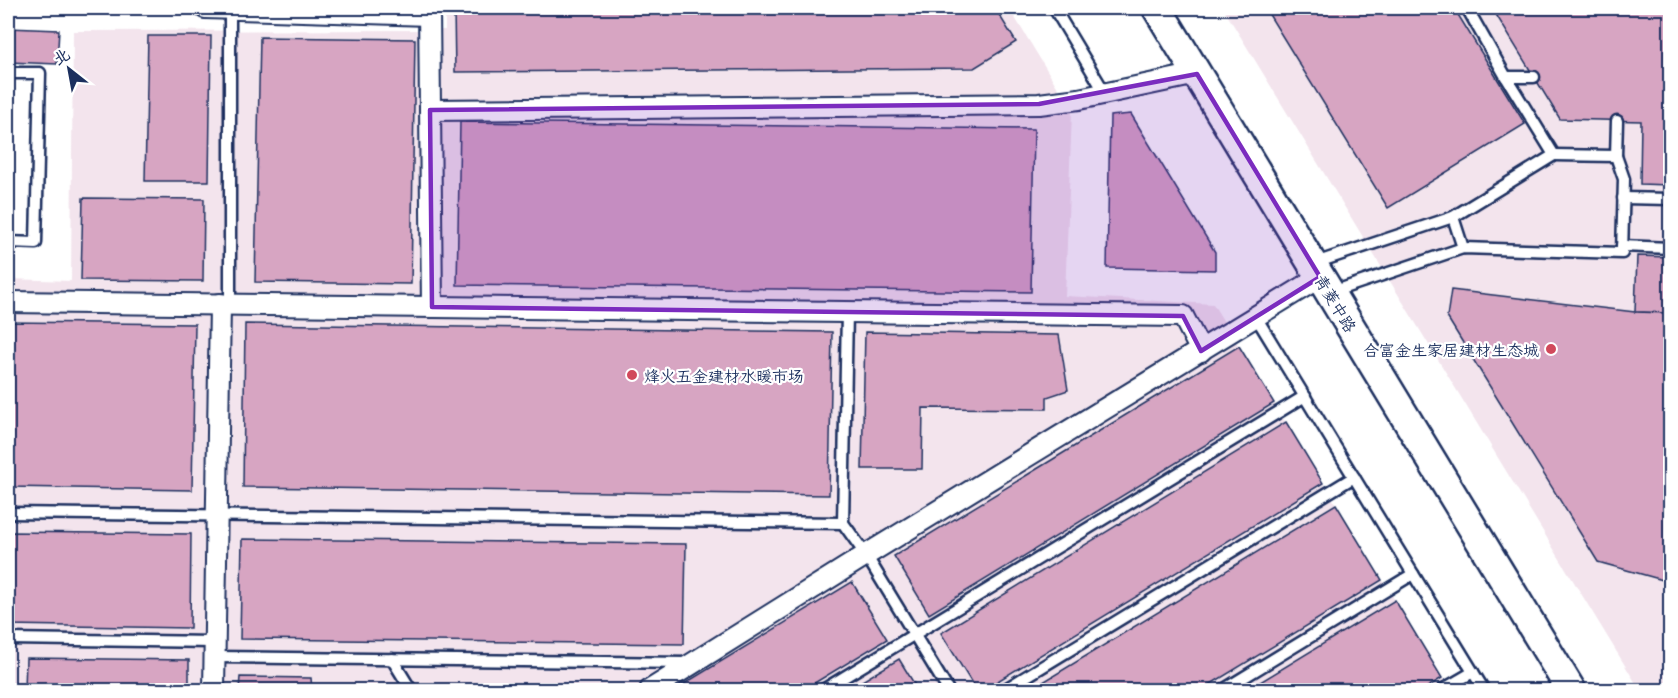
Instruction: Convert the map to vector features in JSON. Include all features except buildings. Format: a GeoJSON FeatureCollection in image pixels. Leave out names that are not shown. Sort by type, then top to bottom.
{"type":"FeatureCollection","features":[{"type":"Feature","properties":{"kind":"street"},"geometry":{"type":"LineString","coordinates":[[205,8],[429,11],[432,307]]}},
{"type":"Feature","properties":{"kind":"street","name":"青菱中路"},"geometry":{"type":"LineString","coordinates":[[1157,8],[1570,690]]}},
{"type":"Feature","properties":{"kind":"street"},"geometry":{"type":"LineString","coordinates":[[430,110],[1039,104],[1197,74]]}},
{"type":"Feature","properties":{"kind":"street"},"geometry":{"type":"LineString","coordinates":[[650,690],[697,663],[866,555],[1320,278]]}},
{"type":"Feature","properties":{"kind":"street"},"geometry":{"type":"LineString","coordinates":[[8,302],[1183,316],[1200,351]]}},
{"type":"Feature","properties":{"kind":"street"},"geometry":{"type":"LineString","coordinates":[[214,690],[217,515],[225,304]]}},
{"type":"Feature","properties":{"kind":"lane"},"geometry":{"type":"LineString","coordinates":[[225,304],[230,8]]}},
{"type":"Feature","properties":{"kind":"lane"},"geometry":{"type":"LineString","coordinates":[[1054,8],[1105,93]]}},
{"type":"Feature","properties":{"kind":"lane"},"geometry":{"type":"LineString","coordinates":[[1467,8],[1554,155]]}},
{"type":"Feature","properties":{"kind":"lane"},"geometry":{"type":"LineString","coordinates":[[8,72],[40,73],[36,243],[8,242]]}},
{"type":"Feature","properties":{"kind":"lane"},"geometry":{"type":"LineString","coordinates":[[1506,77],[1534,77]]}},
{"type":"Feature","properties":{"kind":"lane"},"geometry":{"type":"LineString","coordinates":[[1320,278],[1463,248],[1622,253],[1624,179],[1616,156],[1617,121]]}},
{"type":"Feature","properties":{"kind":"lane"},"geometry":{"type":"LineString","coordinates":[[1320,278],[1453,217],[1554,155],[1616,156]]}},
{"type":"Feature","properties":{"kind":"lane"},"geometry":{"type":"LineString","coordinates":[[1623,198],[1671,199]]}},
{"type":"Feature","properties":{"kind":"lane"},"geometry":{"type":"LineString","coordinates":[[1453,217],[1463,248]]}},
{"type":"Feature","properties":{"kind":"lane"},"geometry":{"type":"LineString","coordinates":[[1622,246],[1671,248]]}},
{"type":"Feature","properties":{"kind":"lane"},"geometry":{"type":"LineString","coordinates":[[847,312],[843,523],[866,555],[948,690]]}},
{"type":"Feature","properties":{"kind":"lane"},"geometry":{"type":"LineString","coordinates":[[1256,317],[1484,690]]}},
{"type":"Feature","properties":{"kind":"lane"},"geometry":{"type":"LineString","coordinates":[[823,690],[1305,396]]}},
{"type":"Feature","properties":{"kind":"lane"},"geometry":{"type":"LineString","coordinates":[[1004,690],[1354,477]]}},
{"type":"Feature","properties":{"kind":"lane"},"geometry":{"type":"LineString","coordinates":[[8,513],[843,523]]}},
{"type":"Feature","properties":{"kind":"lane"},"geometry":{"type":"LineString","coordinates":[[1223,690],[1413,574]]}},
{"type":"Feature","properties":{"kind":"lane"},"geometry":{"type":"LineString","coordinates":[[8,639],[392,659],[697,663]]}},
{"type":"Feature","properties":{"kind":"lane"},"geometry":{"type":"LineString","coordinates":[[392,659],[411,690]]}},
{"type":"Feature","properties":{"kind":"lane"},"geometry":{"type":"LineString","coordinates":[[1442,690],[1473,672]]}},
{"type":"Feature","properties":{"kind":"highlighted area"},"geometry":{"type":"Polygon","coordinates":[[[1197,74],[1320,277],[1201,351],[1183,316],[432,307],[430,110],[1039,104],[1197,74]]]}},
{"type":"Feature","properties":{"kind":"shaded area","name":"烽火五金建材水暖市场"},"geometry":{"type":"Polygon","coordinates":[[[445,8],[1009,8],[1072,111],[1065,296],[1213,304],[1450,690],[8,690],[8,279],[71,281],[73,31],[445,30],[445,8]]]}},
{"type":"Feature","properties":{"kind":"shaded area","name":"合富金生家居建材生态城"},"geometry":{"type":"Polygon","coordinates":[[[1223,8],[1670,8],[1670,690],[1640,690],[1223,8]]]}},
{"type":"Feature","properties":{"kind":"place","name":"合富金生家居建材生态城"},"geometry":{"type":"Point","coordinates":[1551,349]}},
{"type":"Feature","properties":{"kind":"place","name":"烽火五金建材水暖市场"},"geometry":{"type":"Point","coordinates":[632,375]}}]}
